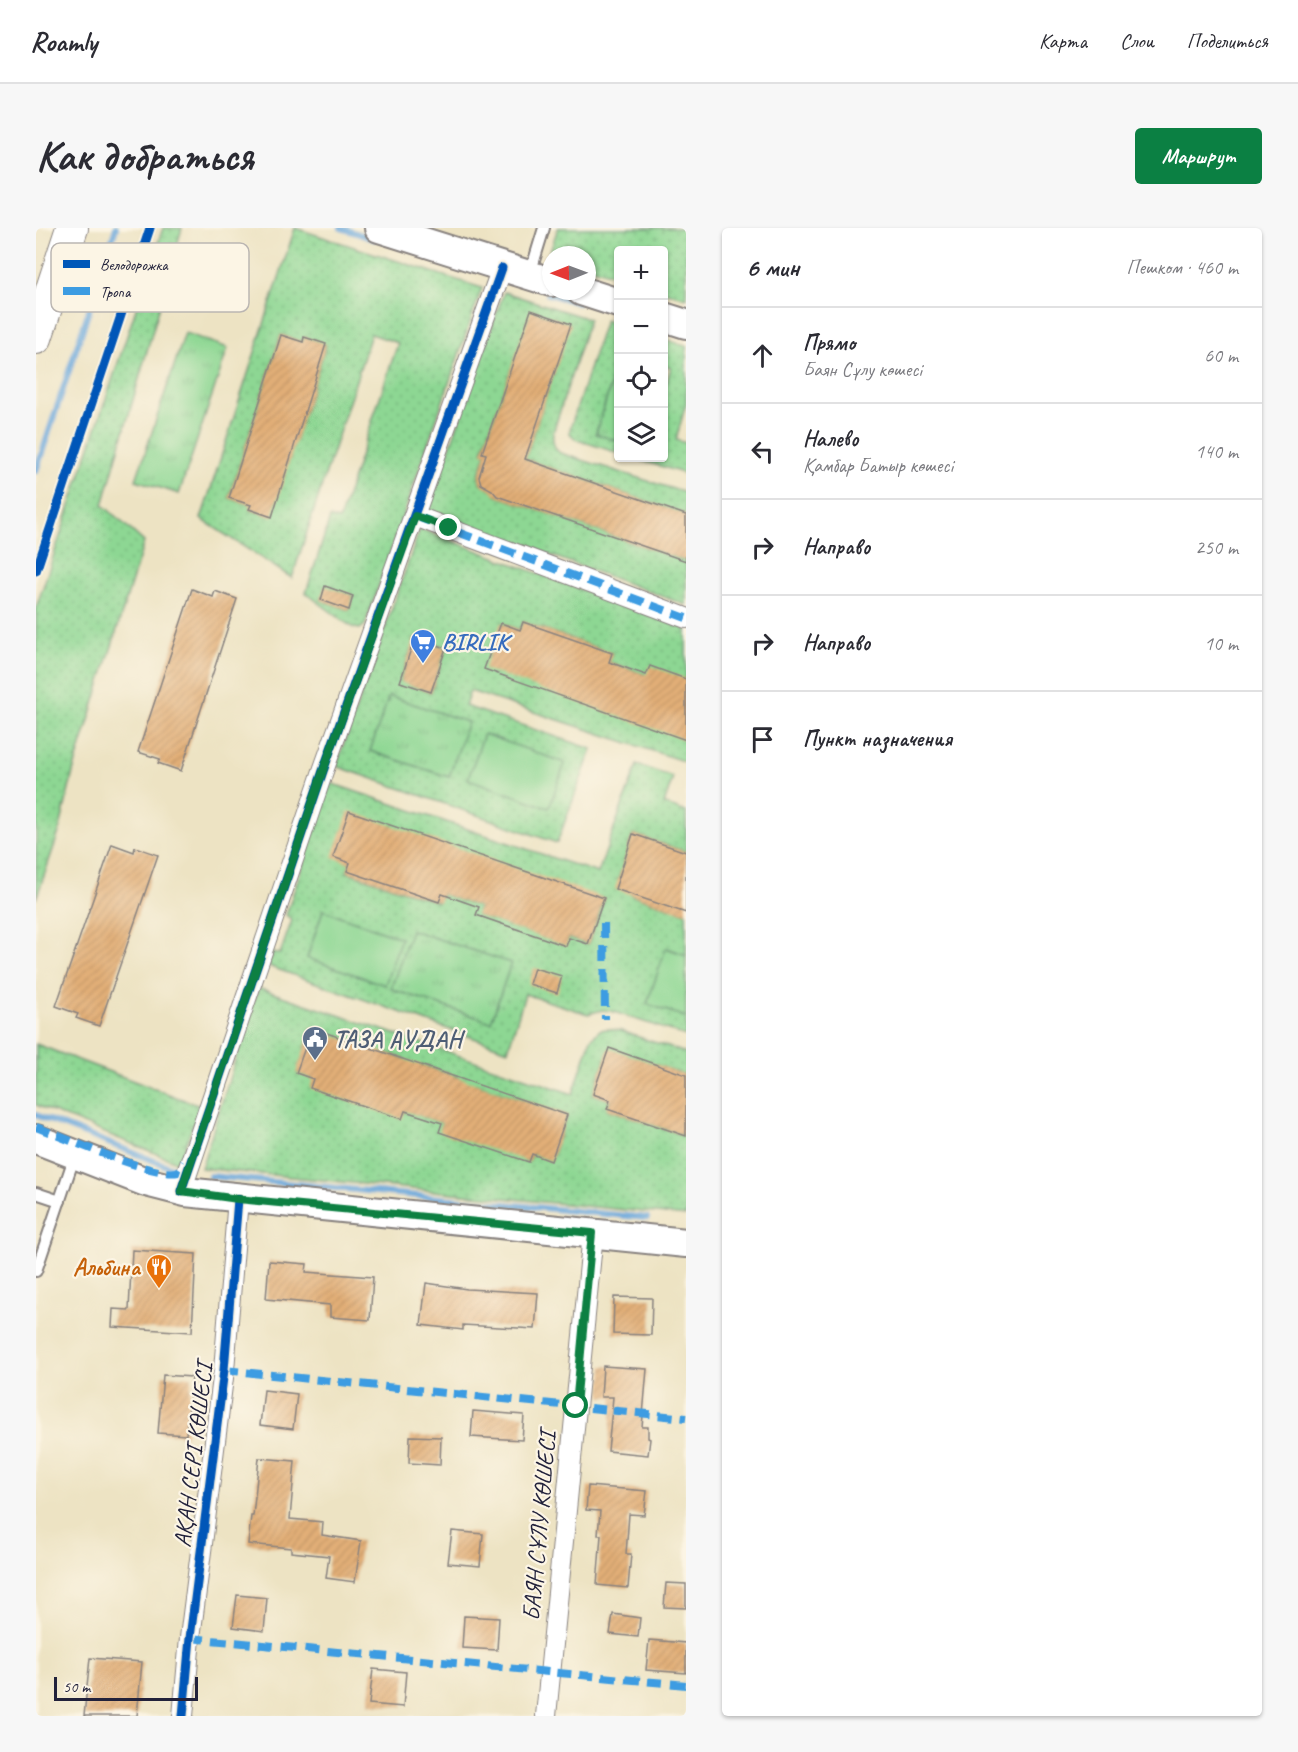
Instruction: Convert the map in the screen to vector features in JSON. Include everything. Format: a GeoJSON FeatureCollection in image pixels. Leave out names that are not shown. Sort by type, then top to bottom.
{"type":"FeatureCollection","features":[{"type":"Feature","properties":{"kind":"main road"},"geometry":{"type":"LineString","coordinates":[[36,280],[53,228]]}},
{"type":"Feature","properties":{"kind":"main road"},"geometry":{"type":"LineString","coordinates":[[67,243],[72,228]]}},
{"type":"Feature","properties":{"kind":"main road"},"geometry":{"type":"LineString","coordinates":[[380,228],[528,275]]}},
{"type":"Feature","properties":{"kind":"main road"},"geometry":{"type":"LineString","coordinates":[[36,338],[51,292]]}},
{"type":"Feature","properties":{"kind":"main road"},"geometry":{"type":"LineString","coordinates":[[596,296],[614,302]]}},
{"type":"Feature","properties":{"kind":"main road"},"geometry":{"type":"LineString","coordinates":[[668,319],[686,324]]}},
{"type":"Feature","properties":{"kind":"main road"},"geometry":{"type":"LineString","coordinates":[[36,1139],[146,1182],[181,1191],[238,1199],[686,1243]]}},
{"type":"Feature","properties":{"kind":"street"},"geometry":{"type":"LineString","coordinates":[[181,1191],[323,771],[415,516],[528,275]]}},
{"type":"Feature","properties":{"kind":"street"},"geometry":{"type":"LineString","coordinates":[[415,516],[686,618]]}},
{"type":"Feature","properties":{"kind":"street","name":"АҚАН СЕРІ КӨШЕСІ"},"geometry":{"type":"LineString","coordinates":[[183,1716],[190,1638],[224,1370],[238,1199]]}},
{"type":"Feature","properties":{"kind":"street","name":"БАЯН СҰЛУ КӨШЕСІ"},"geometry":{"type":"LineString","coordinates":[[546,1716],[592,1233]]}},
{"type":"Feature","properties":{"kind":"lane"},"geometry":{"type":"LineString","coordinates":[[528,275],[544,228]]}},
{"type":"Feature","properties":{"kind":"lane"},"geometry":{"type":"LineString","coordinates":[[36,1271],[75,1154]]}},
{"type":"Feature","properties":{"kind":"lane"},"geometry":{"type":"LineString","coordinates":[[36,1193],[60,1201]]}},
{"type":"Feature","properties":{"kind":"green space"},"geometry":{"type":"Polygon","coordinates":[[[163,228],[182,228],[178,243],[158,243],[163,228]]]}},
{"type":"Feature","properties":{"kind":"green space"},"geometry":{"type":"Polygon","coordinates":[[[295,228],[482,288],[365,625],[360,629],[354,628],[306,593],[330,518],[339,520],[398,343],[371,334],[292,578],[201,519],[295,228]],[[281,335],[229,498],[251,505],[250,510],[271,516],[326,345],[305,337],[303,342],[281,335]],[[325,587],[321,600],[349,610],[353,596],[325,587]]]}},
{"type":"Feature","properties":{"kind":"green space"},"geometry":{"type":"Polygon","coordinates":[[[558,228],[686,228],[686,298],[668,292],[668,246],[614,246],[614,275],[596,269],[596,246],[552,246],[558,228]]]}},
{"type":"Feature","properties":{"kind":"green space"},"geometry":{"type":"Polygon","coordinates":[[[504,292],[589,319],[553,433],[556,449],[560,453],[686,493],[686,515],[525,459],[570,324],[532,310],[482,452],[486,454],[479,474],[480,483],[494,490],[497,496],[686,561],[686,605],[428,510],[504,292]]]}},
{"type":"Feature","properties":{"kind":"green space"},"geometry":{"type":"Polygon","coordinates":[[[135,312],[158,312],[103,505],[144,542],[73,772],[59,832],[36,899],[36,608],[135,312]]]}},
{"type":"Feature","properties":{"kind":"green space"},"geometry":{"type":"Polygon","coordinates":[[[605,320],[614,323],[614,374],[596,433],[614,440],[614,452],[575,439],[570,429],[605,320]]]}},
{"type":"Feature","properties":{"kind":"green space"},"geometry":{"type":"Polygon","coordinates":[[[185,333],[228,348],[179,494],[136,480],[185,333]]]}},
{"type":"Feature","properties":{"kind":"green space"},"geometry":{"type":"Polygon","coordinates":[[[668,340],[686,346],[686,403],[676,440],[686,443],[686,474],[646,462],[668,462],[668,378],[671,368],[668,367],[668,340]]]}},
{"type":"Feature","properties":{"kind":"green space"},"geometry":{"type":"Polygon","coordinates":[[[614,374],[614,440],[596,434],[614,374]]]}},
{"type":"Feature","properties":{"kind":"green space"},"geometry":{"type":"Polygon","coordinates":[[[420,529],[686,629],[686,679],[646,675],[609,662],[612,653],[523,622],[520,630],[501,623],[686,740],[686,762],[470,691],[465,706],[592,749],[557,843],[336,766],[420,529]],[[415,638],[400,681],[431,692],[446,648],[415,638]]]}},
{"type":"Feature","properties":{"kind":"green space"},"geometry":{"type":"Polygon","coordinates":[[[389,696],[468,722],[449,777],[370,751],[389,696]]]}},
{"type":"Feature","properties":{"kind":"green space"},"geometry":{"type":"Polygon","coordinates":[[[484,734],[565,763],[549,808],[468,779],[484,734]]]}},
{"type":"Feature","properties":{"kind":"green space"},"geometry":{"type":"Polygon","coordinates":[[[637,765],[673,777],[664,804],[686,812],[686,852],[633,834],[618,880],[634,886],[632,895],[686,913],[686,955],[667,948],[647,1004],[686,1017],[686,1036],[611,1011],[602,1010],[588,1014],[525,994],[508,1050],[268,966],[272,953],[280,954],[292,920],[286,915],[330,783],[598,873],[637,765]],[[350,863],[347,872],[438,902],[442,894],[479,907],[477,915],[566,945],[569,938],[588,944],[604,898],[350,863]]]}},
{"type":"Feature","properties":{"kind":"green space"},"geometry":{"type":"Polygon","coordinates":[[[323,910],[401,938],[385,985],[307,958],[323,910]]]}},
{"type":"Feature","properties":{"kind":"green space"},"geometry":{"type":"Polygon","coordinates":[[[411,930],[511,963],[491,1022],[391,989],[411,930]]]}},
{"type":"Feature","properties":{"kind":"green space"},"geometry":{"type":"Polygon","coordinates":[[[666,948],[686,955],[686,1017],[647,1004],[666,948]]]}},
{"type":"Feature","properties":{"kind":"green space"},"geometry":{"type":"Polygon","coordinates":[[[258,988],[573,1094],[591,1039],[600,1030],[621,1031],[686,1053],[686,1075],[609,1049],[593,1094],[610,1100],[607,1109],[686,1136],[686,1216],[201,1168],[258,988]],[[312,1028],[297,1073],[442,1123],[529,1162],[532,1154],[551,1160],[567,1115],[546,1108],[529,1112],[532,1103],[476,1084],[473,1092],[458,1077],[422,1065],[402,1069],[405,1059],[386,1053],[382,1062],[368,1047],[347,1039],[343,1049],[331,1034],[312,1028]]]}},
{"type":"Feature","properties":{"kind":"green space"},"geometry":{"type":"Polygon","coordinates":[[[36,1044],[200,1106],[179,1163],[36,1105],[36,1044]]]}},
{"type":"Feature","properties":{"kind":"building"},"geometry":{"type":"Polygon","coordinates":[[[531,310],[571,324],[525,459],[686,515],[686,561],[497,496],[481,484],[479,477],[486,454],[482,453],[531,310]]]}},
{"type":"Feature","properties":{"kind":"building"},"geometry":{"type":"Polygon","coordinates":[[[281,335],[303,342],[304,337],[326,344],[272,517],[249,509],[251,505],[229,498],[281,335]]]}},
{"type":"Feature","properties":{"kind":"building"},"geometry":{"type":"Polygon","coordinates":[[[325,586],[353,596],[349,610],[321,600],[325,586]]]}},
{"type":"Feature","properties":{"kind":"building"},"geometry":{"type":"Polygon","coordinates":[[[192,589],[213,597],[215,591],[237,599],[181,771],[158,763],[160,759],[138,752],[192,589]]]}},
{"type":"Feature","properties":{"kind":"building"},"geometry":{"type":"Polygon","coordinates":[[[523,622],[612,653],[609,662],[646,675],[650,666],[686,679],[686,740],[484,669],[501,623],[520,630],[523,622]]]}},
{"type":"Feature","properties":{"kind":"building","name":"BIRLIK"},"geometry":{"type":"Polygon","coordinates":[[[415,637],[446,648],[431,692],[400,682],[415,637]]]}},
{"type":"Feature","properties":{"kind":"building"},"geometry":{"type":"Polygon","coordinates":[[[349,811],[604,898],[588,944],[569,938],[566,946],[476,915],[479,907],[442,894],[439,902],[347,871],[350,863],[333,857],[349,811]]]}},
{"type":"Feature","properties":{"kind":"building"},"geometry":{"type":"Polygon","coordinates":[[[633,834],[686,852],[686,913],[615,889],[633,834]]]}},
{"type":"Feature","properties":{"kind":"building"},"geometry":{"type":"Polygon","coordinates":[[[112,844],[134,852],[135,847],[158,855],[99,1026],[76,1018],[78,1014],[56,1006],[112,844]]]}},
{"type":"Feature","properties":{"kind":"building"},"geometry":{"type":"Polygon","coordinates":[[[534,968],[562,976],[557,993],[529,984],[534,968]]]}},
{"type":"Feature","properties":{"kind":"building"},"geometry":{"type":"Polygon","coordinates":[[[312,1028],[567,1115],[551,1161],[532,1154],[529,1162],[439,1132],[442,1123],[405,1111],[402,1119],[310,1088],[313,1079],[296,1073],[312,1028]]]}},
{"type":"Feature","properties":{"kind":"building"},"geometry":{"type":"Polygon","coordinates":[[[609,1048],[686,1075],[686,1136],[607,1109],[610,1100],[593,1094],[609,1048]]]}},
{"type":"Feature","properties":{"kind":"building"},"geometry":{"type":"Polygon","coordinates":[[[132,1250],[196,1254],[192,1332],[112,1327],[113,1309],[129,1310],[132,1250]]]}},
{"type":"Feature","properties":{"kind":"building"},"geometry":{"type":"Polygon","coordinates":[[[269,1261],[307,1264],[306,1272],[373,1277],[370,1320],[330,1317],[330,1305],[266,1299],[269,1261]]]}},
{"type":"Feature","properties":{"kind":"building"},"geometry":{"type":"Polygon","coordinates":[[[426,1283],[467,1289],[538,1293],[535,1329],[463,1325],[463,1330],[421,1325],[426,1283]]]}},
{"type":"Feature","properties":{"kind":"building"},"geometry":{"type":"Polygon","coordinates":[[[614,1297],[652,1298],[651,1335],[613,1334],[614,1297]]]}},
{"type":"Feature","properties":{"kind":"building"},"geometry":{"type":"Polygon","coordinates":[[[603,1366],[647,1369],[642,1427],[648,1427],[648,1438],[650,1439],[648,1455],[608,1451],[613,1397],[601,1397],[603,1366]]]}},
{"type":"Feature","properties":{"kind":"building"},"geometry":{"type":"Polygon","coordinates":[[[163,1375],[192,1377],[186,1435],[158,1433],[163,1375]]]}},
{"type":"Feature","properties":{"kind":"building"},"geometry":{"type":"Polygon","coordinates":[[[264,1390],[297,1394],[293,1429],[260,1425],[264,1390]]]}},
{"type":"Feature","properties":{"kind":"building"},"geometry":{"type":"Polygon","coordinates":[[[473,1411],[524,1415],[522,1440],[471,1437],[473,1411]]]}},
{"type":"Feature","properties":{"kind":"building"},"geometry":{"type":"Polygon","coordinates":[[[410,1436],[441,1437],[440,1465],[409,1463],[410,1436]]]}},
{"type":"Feature","properties":{"kind":"building"},"geometry":{"type":"Polygon","coordinates":[[[259,1458],[295,1461],[290,1519],[323,1522],[322,1535],[361,1541],[355,1582],[326,1578],[329,1556],[291,1552],[291,1548],[248,1544],[259,1458]]]}},
{"type":"Feature","properties":{"kind":"building"},"geometry":{"type":"Polygon","coordinates":[[[588,1486],[647,1491],[644,1515],[629,1514],[626,1554],[631,1554],[628,1588],[597,1585],[601,1535],[598,1535],[600,1511],[586,1510],[588,1486]]]}},
{"type":"Feature","properties":{"kind":"building"},"geometry":{"type":"Polygon","coordinates":[[[452,1531],[483,1534],[480,1566],[448,1563],[452,1531]]]}},
{"type":"Feature","properties":{"kind":"building"},"geometry":{"type":"Polygon","coordinates":[[[666,1583],[686,1584],[686,1608],[664,1607],[666,1583]]]}},
{"type":"Feature","properties":{"kind":"building"},"geometry":{"type":"Polygon","coordinates":[[[237,1595],[267,1598],[264,1631],[233,1627],[237,1595]]]}},
{"type":"Feature","properties":{"kind":"building"},"geometry":{"type":"Polygon","coordinates":[[[613,1614],[640,1618],[638,1637],[610,1634],[613,1614]]]}},
{"type":"Feature","properties":{"kind":"building"},"geometry":{"type":"Polygon","coordinates":[[[464,1616],[499,1618],[497,1650],[462,1648],[464,1616]]]}},
{"type":"Feature","properties":{"kind":"building"},"geometry":{"type":"Polygon","coordinates":[[[649,1640],[686,1643],[686,1673],[646,1670],[649,1640]]]}},
{"type":"Feature","properties":{"kind":"building"},"geometry":{"type":"Polygon","coordinates":[[[90,1658],[142,1662],[137,1716],[84,1716],[90,1658]]]}},
{"type":"Feature","properties":{"kind":"building"},"geometry":{"type":"Polygon","coordinates":[[[373,1669],[406,1672],[403,1707],[369,1704],[373,1669]]]}},
{"type":"Feature","properties":{"kind":"waterway"},"geometry":{"type":"LineString","coordinates":[[111,243],[116,228]]}},
{"type":"Feature","properties":{"kind":"waterway"},"geometry":{"type":"LineString","coordinates":[[341,228],[374,239]]}},
{"type":"Feature","properties":{"kind":"waterway"},"geometry":{"type":"LineString","coordinates":[[568,300],[578,303]]}},
{"type":"Feature","properties":{"kind":"waterway"},"geometry":{"type":"LineString","coordinates":[[36,471],[88,312]]}},
{"type":"Feature","properties":{"kind":"waterway"},"geometry":{"type":"LineString","coordinates":[[36,1115],[175,1169]]}},
{"type":"Feature","properties":{"kind":"waterway"},"geometry":{"type":"LineString","coordinates":[[210,1176],[647,1218]]}},
{"type":"Feature","properties":{"kind":"marked path"},"geometry":{"type":"LineString","coordinates":[[415,516],[686,618]]}},
{"type":"Feature","properties":{"kind":"marked path"},"geometry":{"type":"LineString","coordinates":[[604,923],[605,1019]]}},
{"type":"Feature","properties":{"kind":"marked path"},"geometry":{"type":"LineString","coordinates":[[36,1127],[108,1156],[149,1169],[178,1172],[184,1162]]}},
{"type":"Feature","properties":{"kind":"marked path"},"geometry":{"type":"LineString","coordinates":[[224,1370],[686,1418]]}},
{"type":"Feature","properties":{"kind":"marked path"},"geometry":{"type":"LineString","coordinates":[[190,1638],[686,1685]]}},
{"type":"Feature","properties":{"kind":"cycle path"},"geometry":{"type":"LineString","coordinates":[[145,243],[150,228]]}},
{"type":"Feature","properties":{"kind":"cycle path"},"geometry":{"type":"LineString","coordinates":[[181,1191],[323,771],[502,268]]}},
{"type":"Feature","properties":{"kind":"cycle path"},"geometry":{"type":"LineString","coordinates":[[36,571],[122,312]]}},
{"type":"Feature","properties":{"kind":"cycle path"},"geometry":{"type":"LineString","coordinates":[[183,1716],[190,1638],[224,1370],[238,1199]]}},
{"type":"Feature","properties":{"kind":"place","name":"BIRLIK"},"geometry":{"type":"Point","coordinates":[423,665]}},
{"type":"Feature","properties":{"kind":"place","name":"ТАЗА АУДАН"},"geometry":{"type":"Point","coordinates":[315,1062]}},
{"type":"Feature","properties":{"kind":"place","name":"Альбина"},"geometry":{"type":"Point","coordinates":[159,1290]}},
{"type":"Feature","properties":{"kind":"route"},"geometry":{"type":"LineString","coordinates":[[449,528],[415,516],[323,771],[181,1191],[238,1199],[592,1233],[576,1406]]}}]}
